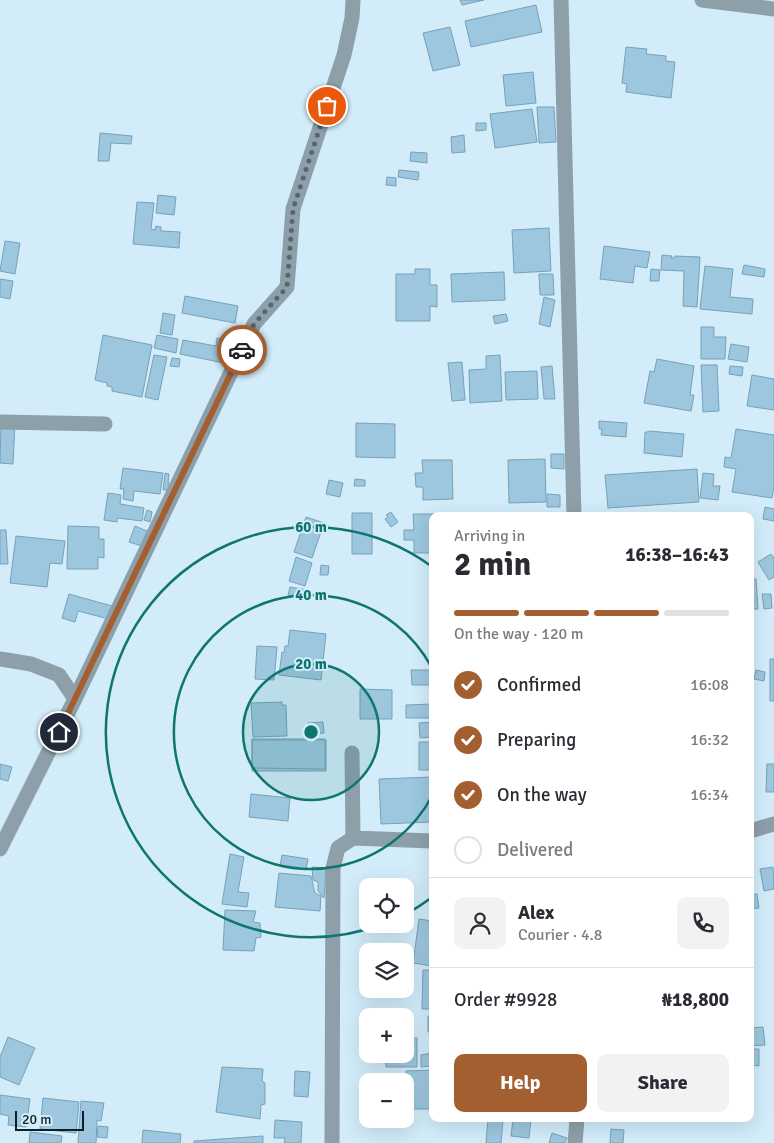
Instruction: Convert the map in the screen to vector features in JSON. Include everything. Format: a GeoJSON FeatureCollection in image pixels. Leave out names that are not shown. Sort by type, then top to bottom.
{"type":"FeatureCollection","features":[{"type":"Feature","properties":{"kind":"street"},"geometry":{"type":"LineString","coordinates":[[0,849],[76,699],[254,324],[287,287],[293,209],[344,55],[352,18],[353,0]]}},
{"type":"Feature","properties":{"kind":"street"},"geometry":{"type":"LineString","coordinates":[[562,0],[574,512]]}},
{"type":"Feature","properties":{"kind":"street"},"geometry":{"type":"LineString","coordinates":[[702,0],[774,9]]}},
{"type":"Feature","properties":{"kind":"street"},"geometry":{"type":"LineString","coordinates":[[0,422],[104,424]]}},
{"type":"Feature","properties":{"kind":"street"},"geometry":{"type":"LineString","coordinates":[[0,659],[31,664],[59,676],[76,699]]}},
{"type":"Feature","properties":{"kind":"street"},"geometry":{"type":"LineString","coordinates":[[352,753],[353,838]]}},
{"type":"Feature","properties":{"kind":"street"},"geometry":{"type":"LineString","coordinates":[[754,830],[774,824]]}},
{"type":"Feature","properties":{"kind":"street"},"geometry":{"type":"LineString","coordinates":[[332,1143],[333,868],[338,848],[353,838],[429,841]]}},
{"type":"Feature","properties":{"kind":"street"},"geometry":{"type":"LineString","coordinates":[[575,1143],[577,1122]]}},
{"type":"Feature","properties":{"kind":"building"},"geometry":{"type":"Polygon","coordinates":[[[460,0],[484,0],[462,5],[460,0]]]}},
{"type":"Feature","properties":{"kind":"building"},"geometry":{"type":"Polygon","coordinates":[[[536,5],[542,32],[471,47],[465,21],[536,5]]]}},
{"type":"Feature","properties":{"kind":"building"},"geometry":{"type":"Polygon","coordinates":[[[450,27],[460,65],[433,71],[423,33],[450,27]]]}},
{"type":"Feature","properties":{"kind":"building"},"geometry":{"type":"Polygon","coordinates":[[[626,47],[647,49],[646,54],[666,56],[666,61],[675,62],[671,98],[626,92],[627,84],[622,83],[626,47]]]}},
{"type":"Feature","properties":{"kind":"building"},"geometry":{"type":"Polygon","coordinates":[[[533,72],[536,103],[506,106],[503,75],[533,72]]]}},
{"type":"Feature","properties":{"kind":"building"},"geometry":{"type":"Polygon","coordinates":[[[537,107],[554,107],[556,142],[539,143],[537,107]]]}},
{"type":"Feature","properties":{"kind":"building"},"geometry":{"type":"Polygon","coordinates":[[[532,109],[537,142],[495,148],[490,114],[532,109]]]}},
{"type":"Feature","properties":{"kind":"building"},"geometry":{"type":"Polygon","coordinates":[[[476,123],[486,123],[486,130],[476,131],[476,123]]]}},
{"type":"Feature","properties":{"kind":"building"},"geometry":{"type":"Polygon","coordinates":[[[100,133],[132,136],[131,144],[111,143],[109,161],[98,161],[100,133]]]}},
{"type":"Feature","properties":{"kind":"building"},"geometry":{"type":"Polygon","coordinates":[[[464,135],[465,152],[452,153],[451,137],[464,135]]]}},
{"type":"Feature","properties":{"kind":"building"},"geometry":{"type":"Polygon","coordinates":[[[411,152],[427,153],[427,163],[410,161],[411,152]]]}},
{"type":"Feature","properties":{"kind":"building"},"geometry":{"type":"Polygon","coordinates":[[[399,170],[419,172],[418,180],[398,177],[399,170]]]}},
{"type":"Feature","properties":{"kind":"building"},"geometry":{"type":"Polygon","coordinates":[[[387,177],[396,178],[396,186],[386,185],[387,177]]]}},
{"type":"Feature","properties":{"kind":"building"},"geometry":{"type":"Polygon","coordinates":[[[158,195],[176,197],[174,215],[156,213],[158,195]]]}},
{"type":"Feature","properties":{"kind":"building"},"geometry":{"type":"Polygon","coordinates":[[[137,202],[154,203],[151,229],[155,230],[156,226],[161,227],[161,231],[180,232],[179,248],[133,244],[137,202]]]}},
{"type":"Feature","properties":{"kind":"building"},"geometry":{"type":"Polygon","coordinates":[[[549,228],[551,271],[514,273],[512,230],[549,228]]]}},
{"type":"Feature","properties":{"kind":"building"},"geometry":{"type":"Polygon","coordinates":[[[5,241],[20,243],[15,274],[0,271],[5,241]]]}},
{"type":"Feature","properties":{"kind":"building"},"geometry":{"type":"Polygon","coordinates":[[[604,246],[650,252],[647,268],[635,266],[633,283],[600,279],[604,246]]]}},
{"type":"Feature","properties":{"kind":"building"},"geometry":{"type":"Polygon","coordinates":[[[662,255],[672,256],[671,258],[675,258],[675,256],[700,257],[697,307],[683,306],[684,271],[661,270],[662,255]]]}},
{"type":"Feature","properties":{"kind":"building"},"geometry":{"type":"Polygon","coordinates":[[[744,265],[765,269],[764,277],[742,274],[744,265]]]}},
{"type":"Feature","properties":{"kind":"building"},"geometry":{"type":"Polygon","coordinates":[[[705,266],[733,269],[730,297],[753,299],[752,314],[700,309],[705,266]]]}},
{"type":"Feature","properties":{"kind":"building"},"geometry":{"type":"Polygon","coordinates":[[[415,269],[430,269],[430,285],[437,285],[437,307],[430,306],[430,321],[396,321],[396,274],[415,274],[415,269]]]}},
{"type":"Feature","properties":{"kind":"building"},"geometry":{"type":"Polygon","coordinates":[[[651,269],[660,270],[659,281],[650,281],[651,269]]]}},
{"type":"Feature","properties":{"kind":"building"},"geometry":{"type":"Polygon","coordinates":[[[504,272],[505,300],[452,302],[451,274],[504,272]]]}},
{"type":"Feature","properties":{"kind":"building"},"geometry":{"type":"Polygon","coordinates":[[[539,274],[553,274],[554,295],[540,295],[539,274]]]}},
{"type":"Feature","properties":{"kind":"building"},"geometry":{"type":"Polygon","coordinates":[[[0,279],[13,281],[10,299],[0,297],[0,279]]]}},
{"type":"Feature","properties":{"kind":"building"},"geometry":{"type":"Polygon","coordinates":[[[185,296],[238,306],[235,323],[182,313],[185,296]]]}},
{"type":"Feature","properties":{"kind":"building"},"geometry":{"type":"Polygon","coordinates":[[[544,297],[555,300],[550,327],[539,324],[544,297]]]}},
{"type":"Feature","properties":{"kind":"building"},"geometry":{"type":"Polygon","coordinates":[[[163,313],[175,315],[172,335],[160,333],[163,313]]]}},
{"type":"Feature","properties":{"kind":"building"},"geometry":{"type":"Polygon","coordinates":[[[506,314],[508,321],[495,324],[493,316],[506,314]]]}},
{"type":"Feature","properties":{"kind":"building"},"geometry":{"type":"Polygon","coordinates":[[[701,327],[714,327],[714,337],[726,337],[725,359],[701,359],[701,327]]]}},
{"type":"Feature","properties":{"kind":"building"},"geometry":{"type":"Polygon","coordinates":[[[103,335],[152,345],[142,397],[112,391],[112,387],[107,386],[107,383],[95,380],[103,335]]]}},
{"type":"Feature","properties":{"kind":"building"},"geometry":{"type":"Polygon","coordinates":[[[157,335],[178,339],[176,353],[154,348],[157,335]]]}},
{"type":"Feature","properties":{"kind":"building"},"geometry":{"type":"Polygon","coordinates":[[[217,338],[229,340],[224,363],[180,354],[183,340],[216,346],[217,338]]]}},
{"type":"Feature","properties":{"kind":"building"},"geometry":{"type":"Polygon","coordinates":[[[731,344],[749,347],[747,362],[728,359],[731,344]]]}},
{"type":"Feature","properties":{"kind":"building"},"geometry":{"type":"Polygon","coordinates":[[[154,355],[167,357],[158,400],[145,397],[154,355]]]}},
{"type":"Feature","properties":{"kind":"building"},"geometry":{"type":"Polygon","coordinates":[[[500,355],[502,401],[470,403],[469,370],[486,369],[486,356],[500,355]]]}},
{"type":"Feature","properties":{"kind":"building"},"geometry":{"type":"Polygon","coordinates":[[[172,358],[180,359],[179,367],[170,366],[172,358]]]}},
{"type":"Feature","properties":{"kind":"building"},"geometry":{"type":"Polygon","coordinates":[[[657,359],[694,366],[690,395],[694,395],[691,411],[644,403],[650,371],[654,372],[657,359]]]}},
{"type":"Feature","properties":{"kind":"building"},"geometry":{"type":"Polygon","coordinates":[[[462,362],[465,400],[452,401],[448,363],[462,362]]]}},
{"type":"Feature","properties":{"kind":"building"},"geometry":{"type":"Polygon","coordinates":[[[701,365],[717,365],[719,411],[703,412],[701,365]]]}},
{"type":"Feature","properties":{"kind":"building"},"geometry":{"type":"Polygon","coordinates":[[[552,366],[555,399],[544,399],[541,367],[552,366]]]}},
{"type":"Feature","properties":{"kind":"building"},"geometry":{"type":"Polygon","coordinates":[[[730,366],[743,367],[742,376],[729,374],[730,366]]]}},
{"type":"Feature","properties":{"kind":"building"},"geometry":{"type":"Polygon","coordinates":[[[537,371],[538,399],[506,400],[505,372],[537,371]]]}},
{"type":"Feature","properties":{"kind":"building"},"geometry":{"type":"Polygon","coordinates":[[[752,375],[774,379],[774,410],[747,406],[752,375]]]}},
{"type":"Feature","properties":{"kind":"building"},"geometry":{"type":"Polygon","coordinates":[[[599,421],[627,423],[626,437],[601,435],[602,429],[599,429],[599,421]]]}},
{"type":"Feature","properties":{"kind":"building"},"geometry":{"type":"Polygon","coordinates":[[[1,423],[15,423],[13,464],[0,463],[1,423]]]}},
{"type":"Feature","properties":{"kind":"building"},"geometry":{"type":"Polygon","coordinates":[[[356,423],[395,424],[395,458],[356,457],[356,423]]]}},
{"type":"Feature","properties":{"kind":"building"},"geometry":{"type":"Polygon","coordinates":[[[736,429],[774,435],[774,487],[772,498],[732,492],[736,469],[724,467],[725,457],[731,458],[736,429]]]}},
{"type":"Feature","properties":{"kind":"building"},"geometry":{"type":"Polygon","coordinates":[[[645,432],[684,434],[682,457],[644,453],[645,432]]]}},
{"type":"Feature","properties":{"kind":"building"},"geometry":{"type":"Polygon","coordinates":[[[551,454],[564,454],[564,469],[551,468],[551,454]]]}},
{"type":"Feature","properties":{"kind":"building"},"geometry":{"type":"Polygon","coordinates":[[[545,459],[546,502],[509,503],[508,460],[545,459]]]}},
{"type":"Feature","properties":{"kind":"building"},"geometry":{"type":"Polygon","coordinates":[[[422,460],[452,460],[453,499],[423,500],[423,487],[416,487],[415,473],[423,473],[422,460]]]}},
{"type":"Feature","properties":{"kind":"building"},"geometry":{"type":"Polygon","coordinates":[[[123,468],[163,473],[160,494],[134,491],[133,501],[123,499],[124,489],[120,489],[123,468]]]}},
{"type":"Feature","properties":{"kind":"building"},"geometry":{"type":"Polygon","coordinates":[[[697,469],[699,502],[608,508],[605,475],[697,469]]]}},
{"type":"Feature","properties":{"kind":"building"},"geometry":{"type":"Polygon","coordinates":[[[165,473],[169,474],[168,484],[170,484],[170,490],[163,490],[165,473]]]}},
{"type":"Feature","properties":{"kind":"building"},"geometry":{"type":"Polygon","coordinates":[[[703,473],[714,474],[713,486],[720,486],[718,500],[700,498],[703,473]]]}},
{"type":"Feature","properties":{"kind":"building"},"geometry":{"type":"Polygon","coordinates":[[[355,479],[365,480],[365,486],[354,486],[355,479]]]}},
{"type":"Feature","properties":{"kind":"building"},"geometry":{"type":"Polygon","coordinates":[[[329,480],[343,483],[340,497],[326,494],[329,480]]]}},
{"type":"Feature","properties":{"kind":"building"},"geometry":{"type":"Polygon","coordinates":[[[108,493],[121,495],[120,504],[144,508],[142,521],[117,518],[117,522],[104,520],[108,493]]]}},
{"type":"Feature","properties":{"kind":"building"},"geometry":{"type":"Polygon","coordinates":[[[547,494],[560,495],[560,507],[547,507],[547,494]]]}},
{"type":"Feature","properties":{"kind":"building"},"geometry":{"type":"Polygon","coordinates":[[[765,507],[774,509],[774,521],[763,519],[765,507]]]}},
{"type":"Feature","properties":{"kind":"building"},"geometry":{"type":"Polygon","coordinates":[[[147,510],[152,512],[150,522],[144,520],[147,510]]]}},
{"type":"Feature","properties":{"kind":"building"},"geometry":{"type":"Polygon","coordinates":[[[391,512],[398,522],[391,527],[385,519],[388,517],[386,515],[391,512]]]}},
{"type":"Feature","properties":{"kind":"building"},"geometry":{"type":"Polygon","coordinates":[[[352,513],[372,513],[372,554],[352,554],[352,513]]]}},
{"type":"Feature","properties":{"kind":"building"},"geometry":{"type":"Polygon","coordinates":[[[413,514],[429,514],[429,553],[414,553],[414,540],[404,540],[404,530],[414,530],[413,514]]]}},
{"type":"Feature","properties":{"kind":"building"},"geometry":{"type":"Polygon","coordinates":[[[306,517],[324,523],[312,558],[294,552],[306,517]]]}},
{"type":"Feature","properties":{"kind":"building"},"geometry":{"type":"Polygon","coordinates":[[[68,526],[99,527],[99,539],[104,539],[104,558],[98,557],[98,569],[67,569],[68,526]]]}},
{"type":"Feature","properties":{"kind":"building"},"geometry":{"type":"Polygon","coordinates":[[[135,526],[147,531],[142,546],[129,542],[135,526]]]}},
{"type":"Feature","properties":{"kind":"building"},"geometry":{"type":"Polygon","coordinates":[[[0,530],[6,530],[8,564],[0,564],[0,530]]]}},
{"type":"Feature","properties":{"kind":"building"},"geometry":{"type":"Polygon","coordinates":[[[16,536],[65,541],[62,564],[50,563],[47,587],[10,583],[16,536]]]}},
{"type":"Feature","properties":{"kind":"building"},"geometry":{"type":"Polygon","coordinates":[[[771,554],[774,558],[774,577],[769,580],[758,562],[771,554]]]}},
{"type":"Feature","properties":{"kind":"building"},"geometry":{"type":"Polygon","coordinates":[[[296,557],[312,563],[305,586],[289,581],[296,557]]]}},
{"type":"Feature","properties":{"kind":"building"},"geometry":{"type":"Polygon","coordinates":[[[321,565],[329,566],[328,575],[320,575],[321,565]]]}},
{"type":"Feature","properties":{"kind":"building"},"geometry":{"type":"Polygon","coordinates":[[[754,579],[756,579],[758,609],[754,609],[754,579]]]}},
{"type":"Feature","properties":{"kind":"building"},"geometry":{"type":"Polygon","coordinates":[[[290,587],[308,590],[307,598],[288,595],[290,587]]]}},
{"type":"Feature","properties":{"kind":"building"},"geometry":{"type":"Polygon","coordinates":[[[69,594],[112,606],[109,619],[78,611],[75,622],[62,618],[69,594]]]}},
{"type":"Feature","properties":{"kind":"building"},"geometry":{"type":"Polygon","coordinates":[[[762,594],[771,594],[772,608],[764,609],[762,594]]]}},
{"type":"Feature","properties":{"kind":"building"},"geometry":{"type":"Polygon","coordinates":[[[290,630],[326,634],[321,680],[279,675],[282,652],[284,653],[285,646],[288,646],[290,630]]]}},
{"type":"Feature","properties":{"kind":"building"},"geometry":{"type":"Polygon","coordinates":[[[257,646],[277,647],[274,680],[255,679],[257,646]]]}},
{"type":"Feature","properties":{"kind":"building"},"geometry":{"type":"Polygon","coordinates":[[[770,659],[774,659],[774,701],[770,701],[770,659]]]}},
{"type":"Feature","properties":{"kind":"building"},"geometry":{"type":"Polygon","coordinates":[[[411,670],[429,670],[429,685],[412,685],[411,670]]]}},
{"type":"Feature","properties":{"kind":"building"},"geometry":{"type":"Polygon","coordinates":[[[756,670],[765,672],[764,681],[754,679],[756,670]]]}},
{"type":"Feature","properties":{"kind":"building"},"geometry":{"type":"Polygon","coordinates":[[[360,689],[392,690],[392,719],[360,719],[360,689]]]}},
{"type":"Feature","properties":{"kind":"building"},"geometry":{"type":"Polygon","coordinates":[[[282,702],[282,705],[286,705],[287,736],[253,737],[251,703],[282,702]]]}},
{"type":"Feature","properties":{"kind":"building"},"geometry":{"type":"Polygon","coordinates":[[[429,704],[429,718],[406,718],[406,705],[429,704]]]}},
{"type":"Feature","properties":{"kind":"building"},"geometry":{"type":"Polygon","coordinates":[[[323,722],[324,733],[309,734],[308,723],[323,722]]]}},
{"type":"Feature","properties":{"kind":"building"},"geometry":{"type":"Polygon","coordinates":[[[429,722],[429,737],[420,738],[419,723],[429,722]]]}},
{"type":"Feature","properties":{"kind":"building"},"geometry":{"type":"Polygon","coordinates":[[[252,739],[325,739],[325,769],[252,768],[252,739]]]}},
{"type":"Feature","properties":{"kind":"building"},"geometry":{"type":"Polygon","coordinates":[[[252,740],[326,740],[326,771],[252,771],[252,740]]]}},
{"type":"Feature","properties":{"kind":"building"},"geometry":{"type":"Polygon","coordinates":[[[419,742],[429,742],[429,770],[419,770],[419,742]]]}},
{"type":"Feature","properties":{"kind":"building"},"geometry":{"type":"Polygon","coordinates":[[[0,764],[12,767],[8,781],[0,779],[0,764]]]}},
{"type":"Feature","properties":{"kind":"building"},"geometry":{"type":"Polygon","coordinates":[[[767,764],[774,764],[774,792],[766,792],[767,764]]]}},
{"type":"Feature","properties":{"kind":"building"},"geometry":{"type":"Polygon","coordinates":[[[429,777],[429,822],[381,824],[379,779],[429,777]]]}},
{"type":"Feature","properties":{"kind":"building"},"geometry":{"type":"Polygon","coordinates":[[[251,794],[290,798],[288,821],[249,817],[251,794]]]}},
{"type":"Feature","properties":{"kind":"building"},"geometry":{"type":"Polygon","coordinates":[[[230,854],[244,857],[238,892],[249,893],[247,907],[222,904],[230,854]]]}},
{"type":"Feature","properties":{"kind":"building"},"geometry":{"type":"Polygon","coordinates":[[[282,855],[308,859],[306,870],[280,866],[282,855]]]}},
{"type":"Feature","properties":{"kind":"building"},"geometry":{"type":"Polygon","coordinates":[[[312,867],[326,868],[324,898],[318,891],[318,882],[313,880],[312,867]]]}},
{"type":"Feature","properties":{"kind":"building"},"geometry":{"type":"Polygon","coordinates":[[[773,867],[774,889],[764,891],[760,869],[773,867]]]}},
{"type":"Feature","properties":{"kind":"building"},"geometry":{"type":"Polygon","coordinates":[[[279,873],[311,876],[315,893],[321,896],[320,911],[275,907],[279,873]]]}},
{"type":"Feature","properties":{"kind":"building"},"geometry":{"type":"Polygon","coordinates":[[[754,894],[757,894],[759,908],[754,909],[754,894]]]}},
{"type":"Feature","properties":{"kind":"building"},"geometry":{"type":"Polygon","coordinates":[[[225,910],[256,911],[253,922],[260,923],[261,937],[256,938],[254,951],[223,950],[225,910]]]}},
{"type":"Feature","properties":{"kind":"building"},"geometry":{"type":"Polygon","coordinates":[[[419,919],[429,921],[429,966],[414,963],[419,919]]]}},
{"type":"Feature","properties":{"kind":"building"},"geometry":{"type":"Polygon","coordinates":[[[423,970],[429,970],[429,1009],[422,1009],[423,970]]]}},
{"type":"Feature","properties":{"kind":"building"},"geometry":{"type":"Polygon","coordinates":[[[428,1016],[429,1016],[429,1032],[428,1016]]]}},
{"type":"Feature","properties":{"kind":"building"},"geometry":{"type":"Polygon","coordinates":[[[763,1027],[765,1045],[754,1046],[754,1028],[763,1027]]]}},
{"type":"Feature","properties":{"kind":"building"},"geometry":{"type":"Polygon","coordinates":[[[8,1037],[35,1048],[19,1085],[0,1077],[0,1057],[8,1037]]]}},
{"type":"Feature","properties":{"kind":"building"},"geometry":{"type":"Polygon","coordinates":[[[414,1038],[417,1038],[417,1067],[386,1067],[386,1063],[414,1063],[414,1038]]]}},
{"type":"Feature","properties":{"kind":"building"},"geometry":{"type":"Polygon","coordinates":[[[754,1049],[759,1049],[759,1066],[754,1065],[754,1049]]]}},
{"type":"Feature","properties":{"kind":"building"},"geometry":{"type":"Polygon","coordinates":[[[429,1054],[429,1066],[421,1067],[421,1055],[429,1054]]]}},
{"type":"Feature","properties":{"kind":"building"},"geometry":{"type":"Polygon","coordinates":[[[222,1067],[263,1069],[262,1081],[265,1083],[265,1104],[261,1105],[260,1119],[216,1112],[222,1067]]]}},
{"type":"Feature","properties":{"kind":"building"},"geometry":{"type":"Polygon","coordinates":[[[429,1070],[429,1109],[414,1109],[414,1073],[406,1073],[406,1071],[429,1070]]]}},
{"type":"Feature","properties":{"kind":"building"},"geometry":{"type":"Polygon","coordinates":[[[295,1071],[310,1072],[308,1097],[294,1096],[295,1071]]]}},
{"type":"Feature","properties":{"kind":"building"},"geometry":{"type":"Polygon","coordinates":[[[0,1095],[30,1099],[26,1127],[8,1125],[9,1116],[0,1114],[0,1095]]]}},
{"type":"Feature","properties":{"kind":"building"},"geometry":{"type":"Polygon","coordinates":[[[43,1098],[79,1102],[76,1133],[40,1129],[43,1098]]]}},
{"type":"Feature","properties":{"kind":"building"},"geometry":{"type":"Polygon","coordinates":[[[81,1101],[104,1103],[101,1121],[97,1120],[96,1143],[78,1143],[81,1101]]]}},
{"type":"Feature","properties":{"kind":"building"},"geometry":{"type":"Polygon","coordinates":[[[275,1120],[302,1122],[301,1143],[284,1143],[285,1138],[274,1138],[275,1120]]]}},
{"type":"Feature","properties":{"kind":"building"},"geometry":{"type":"Polygon","coordinates":[[[488,1122],[503,1122],[501,1143],[486,1143],[488,1122]]]}},
{"type":"Feature","properties":{"kind":"building"},"geometry":{"type":"Polygon","coordinates":[[[513,1122],[531,1122],[529,1138],[511,1136],[513,1122]]]}},
{"type":"Feature","properties":{"kind":"building"},"geometry":{"type":"Polygon","coordinates":[[[98,1126],[108,1127],[107,1138],[97,1137],[98,1126]]]}},
{"type":"Feature","properties":{"kind":"building"},"geometry":{"type":"Polygon","coordinates":[[[611,1129],[624,1130],[623,1143],[610,1143],[611,1129]]]}},
{"type":"Feature","properties":{"kind":"building"},"geometry":{"type":"Polygon","coordinates":[[[143,1130],[181,1134],[180,1143],[142,1143],[143,1130]]]}},
{"type":"Feature","properties":{"kind":"building"},"geometry":{"type":"Polygon","coordinates":[[[30,1132],[62,1136],[61,1143],[29,1143],[30,1132]]]}},
{"type":"Feature","properties":{"kind":"building"},"geometry":{"type":"Polygon","coordinates":[[[552,1133],[567,1138],[565,1143],[549,1143],[552,1133]]]}},
{"type":"Feature","properties":{"kind":"building"},"geometry":{"type":"Polygon","coordinates":[[[263,1136],[263,1143],[194,1143],[194,1141],[263,1136]]]}},
{"type":"Feature","properties":{"kind":"way so far"},"geometry":{"type":"LineString","coordinates":[[242,350],[254,324],[287,287],[293,209],[327,106]]}},
{"type":"Feature","properties":{"kind":"route"},"geometry":{"type":"LineString","coordinates":[[59,732],[242,350]]}}]}
